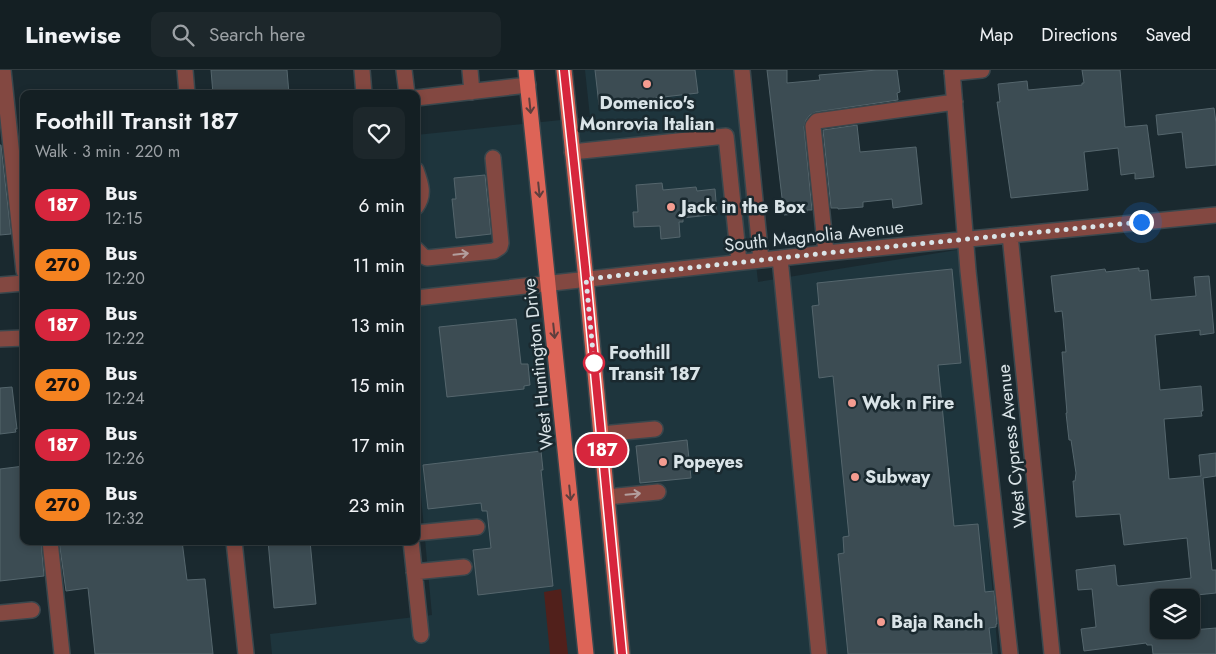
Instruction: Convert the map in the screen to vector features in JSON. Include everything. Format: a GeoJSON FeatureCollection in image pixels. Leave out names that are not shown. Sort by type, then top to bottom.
{"type":"FeatureCollection","features":[{"type":"Feature","properties":{"kind":"main road"},"geometry":{"type":"LineString","coordinates":[[564,70],[622,654]]}},
{"type":"Feature","properties":{"kind":"main road","name":"West Huntington Drive"},"geometry":{"type":"LineString","coordinates":[[527,78],[586,654]]}},
{"type":"Feature","properties":{"kind":"street"},"geometry":{"type":"LineString","coordinates":[[3,70],[20,233]]}},
{"type":"Feature","properties":{"kind":"street"},"geometry":{"type":"LineString","coordinates":[[185,70],[187,90]]}},
{"type":"Feature","properties":{"kind":"street"},"geometry":{"type":"LineString","coordinates":[[362,70],[364,90]]}},
{"type":"Feature","properties":{"kind":"street"},"geometry":{"type":"LineString","coordinates":[[404,70],[406,90]]}},
{"type":"Feature","properties":{"kind":"street"},"geometry":{"type":"LineString","coordinates":[[470,70],[472,92]]}},
{"type":"Feature","properties":{"kind":"street"},"geometry":{"type":"LineString","coordinates":[[742,70],[761,260]]}},
{"type":"Feature","properties":{"kind":"street"},"geometry":{"type":"LineString","coordinates":[[982,70],[952,71],[965,239],[1010,654]]}},
{"type":"Feature","properties":{"kind":"street"},"geometry":{"type":"LineString","coordinates":[[420,98],[472,92],[527,78]]}},
{"type":"Feature","properties":{"kind":"street"},"geometry":{"type":"LineString","coordinates":[[826,253],[813,126],[817,121],[955,102]]}},
{"type":"Feature","properties":{"kind":"street"},"geometry":{"type":"LineString","coordinates":[[572,152],[726,136],[739,262]]}},
{"type":"Feature","properties":{"kind":"street"},"geometry":{"type":"LineString","coordinates":[[420,253],[427,258],[494,251],[500,247],[502,243],[493,158]]}},
{"type":"Feature","properties":{"kind":"street"},"geometry":{"type":"LineString","coordinates":[[420,181],[422,196],[420,200]]}},
{"type":"Feature","properties":{"kind":"street","name":"South Magnolia Avenue"},"geometry":{"type":"LineString","coordinates":[[420,298],[739,262],[1216,215]]}},
{"type":"Feature","properties":{"kind":"street","name":"West Cypress Avenue"},"geometry":{"type":"LineString","coordinates":[[1010,235],[1052,654]]}},
{"type":"Feature","properties":{"kind":"street"},"geometry":{"type":"LineString","coordinates":[[780,258],[818,654]]}},
{"type":"Feature","properties":{"kind":"street"},"geometry":{"type":"LineString","coordinates":[[0,285],[20,283]]}},
{"type":"Feature","properties":{"kind":"street"},"geometry":{"type":"LineString","coordinates":[[0,339],[20,338]]}},
{"type":"Feature","properties":{"kind":"street"},"geometry":{"type":"LineString","coordinates":[[601,434],[654,429]]}},
{"type":"Feature","properties":{"kind":"street"},"geometry":{"type":"LineString","coordinates":[[607,496],[658,492]]}},
{"type":"Feature","properties":{"kind":"street"},"geometry":{"type":"LineString","coordinates":[[420,533],[477,526]]}},
{"type":"Feature","properties":{"kind":"street"},"geometry":{"type":"LineString","coordinates":[[50,545],[62,654]]}},
{"type":"Feature","properties":{"kind":"street"},"geometry":{"type":"LineString","coordinates":[[234,545],[246,654]]}},
{"type":"Feature","properties":{"kind":"street"},"geometry":{"type":"LineString","coordinates":[[411,545],[420,635]]}},
{"type":"Feature","properties":{"kind":"street"},"geometry":{"type":"LineString","coordinates":[[414,572],[464,567]]}},
{"type":"Feature","properties":{"kind":"street"},"geometry":{"type":"LineString","coordinates":[[0,613],[32,610]]}},
{"type":"Feature","properties":{"kind":"shaded area"},"geometry":{"type":"Polygon","coordinates":[[[585,70],[735,70],[758,282],[963,249],[998,654],[272,654],[270,634],[432,615],[420,485],[420,135],[590,117],[585,70]]]}},
{"type":"Feature","properties":{"kind":"shaded area"},"geometry":{"type":"Polygon","coordinates":[[[561,589],[568,654],[550,654],[544,592],[561,589]]]}},
{"type":"Feature","properties":{"kind":"building"},"geometry":{"type":"Polygon","coordinates":[[[211,70],[287,70],[289,90],[213,90],[211,70]]]}},
{"type":"Feature","properties":{"kind":"building","name":"Domenico's Monrovia Italian"},"geometry":{"type":"Polygon","coordinates":[[[595,70],[695,70],[698,93],[646,99],[646,102],[624,105],[623,103],[599,105],[595,70]]]}},
{"type":"Feature","properties":{"kind":"building"},"geometry":{"type":"Polygon","coordinates":[[[767,70],[787,70],[787,83],[820,80],[819,75],[897,70],[900,92],[897,93],[898,100],[816,112],[806,120],[804,127],[812,210],[807,210],[807,213],[784,215],[767,70]]]}},
{"type":"Feature","properties":{"kind":"building"},"geometry":{"type":"Polygon","coordinates":[[[1082,70],[1120,70],[1125,127],[1147,125],[1154,177],[1135,179],[1135,173],[1121,175],[1118,148],[1084,152],[1088,190],[1011,198],[997,102],[1000,102],[998,84],[1027,81],[1028,90],[1082,85],[1084,83],[1082,70]]]}},
{"type":"Feature","properties":{"kind":"building"},"geometry":{"type":"Polygon","coordinates":[[[1214,108],[1216,165],[1186,168],[1182,132],[1158,135],[1156,115],[1214,108]]]}},
{"type":"Feature","properties":{"kind":"building"},"geometry":{"type":"Polygon","coordinates":[[[857,125],[860,152],[916,147],[922,204],[893,208],[892,199],[863,202],[863,207],[831,208],[823,130],[857,125]]]}},
{"type":"Feature","properties":{"kind":"building"},"geometry":{"type":"Polygon","coordinates":[[[0,145],[11,234],[0,235],[0,145]]]}},
{"type":"Feature","properties":{"kind":"building"},"geometry":{"type":"Polygon","coordinates":[[[485,175],[491,234],[456,238],[452,199],[456,199],[454,178],[485,175]]]}},
{"type":"Feature","properties":{"kind":"building"},"geometry":{"type":"Polygon","coordinates":[[[662,183],[663,190],[696,187],[697,191],[715,189],[717,214],[683,218],[683,222],[679,222],[680,237],[661,239],[660,226],[634,227],[633,212],[638,212],[636,185],[662,183]]]}},
{"type":"Feature","properties":{"kind":"building"},"geometry":{"type":"Polygon","coordinates":[[[1139,268],[1139,271],[1148,270],[1151,300],[1196,296],[1194,277],[1209,276],[1214,333],[1200,335],[1200,330],[1155,335],[1160,390],[1201,386],[1202,416],[1164,419],[1169,479],[1201,476],[1199,455],[1216,453],[1216,476],[1203,478],[1212,570],[1216,570],[1216,593],[1200,595],[1200,589],[1150,589],[1150,639],[1200,639],[1200,629],[1216,628],[1216,654],[1153,654],[1152,645],[1147,645],[1146,643],[1084,651],[1081,629],[1096,627],[1092,589],[1078,590],[1076,570],[1115,565],[1117,585],[1119,586],[1191,578],[1187,538],[1124,545],[1120,514],[1076,517],[1073,481],[1075,481],[1076,473],[1066,413],[1062,352],[1066,352],[1063,319],[1062,311],[1055,312],[1051,276],[1105,269],[1106,272],[1139,268]]]}},
{"type":"Feature","properties":{"kind":"building"},"geometry":{"type":"Polygon","coordinates":[[[952,269],[961,363],[938,365],[954,526],[978,524],[985,592],[994,591],[997,624],[996,627],[989,628],[992,654],[848,654],[838,554],[844,553],[843,537],[849,536],[833,376],[819,378],[812,306],[819,305],[817,283],[952,269]]]}},
{"type":"Feature","properties":{"kind":"building"},"geometry":{"type":"Polygon","coordinates":[[[516,319],[521,364],[528,364],[530,385],[524,386],[524,389],[447,397],[439,327],[516,319]]]}},
{"type":"Feature","properties":{"kind":"building"},"geometry":{"type":"Polygon","coordinates":[[[12,387],[17,429],[15,429],[16,432],[0,434],[0,388],[12,387]]]}},
{"type":"Feature","properties":{"kind":"building"},"geometry":{"type":"Polygon","coordinates":[[[687,440],[691,478],[640,483],[636,446],[687,440]]]}},
{"type":"Feature","properties":{"kind":"building"},"geometry":{"type":"Polygon","coordinates":[[[541,451],[543,470],[541,470],[553,586],[478,595],[473,550],[491,548],[487,511],[482,511],[481,503],[428,509],[423,465],[541,451]]]}},
{"type":"Feature","properties":{"kind":"building"},"geometry":{"type":"Polygon","coordinates":[[[20,466],[20,545],[41,545],[44,576],[0,581],[0,469],[20,466]]]}},
{"type":"Feature","properties":{"kind":"building"},"geometry":{"type":"Polygon","coordinates":[[[60,545],[183,545],[187,580],[205,579],[213,654],[95,654],[88,588],[66,591],[60,545]]]}},
{"type":"Feature","properties":{"kind":"building"},"geometry":{"type":"Polygon","coordinates":[[[268,545],[310,545],[316,604],[274,608],[268,545]]]}},
{"type":"Feature","properties":{"kind":"bus line","name":"187"},"geometry":{"type":"LineString","coordinates":[[564,70],[622,654]]}},
{"type":"Feature","properties":{"kind":"place","name":"Domenico's Monrovia Italian"},"geometry":{"type":"Point","coordinates":[647,84]}},
{"type":"Feature","properties":{"kind":"place","name":"Jack in the Box"},"geometry":{"type":"Point","coordinates":[671,207]}},
{"type":"Feature","properties":{"kind":"place","name":"Foothill Transit 187"},"geometry":{"type":"Point","coordinates":[594,363]}},
{"type":"Feature","properties":{"kind":"place","name":"Wok n Fire"},"geometry":{"type":"Point","coordinates":[852,403]}},
{"type":"Feature","properties":{"kind":"place","name":"Popeyes"},"geometry":{"type":"Point","coordinates":[663,462]}},
{"type":"Feature","properties":{"kind":"place","name":"Subway"},"geometry":{"type":"Point","coordinates":[855,477]}},
{"type":"Feature","properties":{"kind":"place","name":"Baja Ranch"},"geometry":{"type":"Point","coordinates":[881,622]}},
{"type":"Feature","properties":{"kind":"route"},"geometry":{"type":"LineString","coordinates":[[594,363],[586,279],[1141,222]]}}]}
